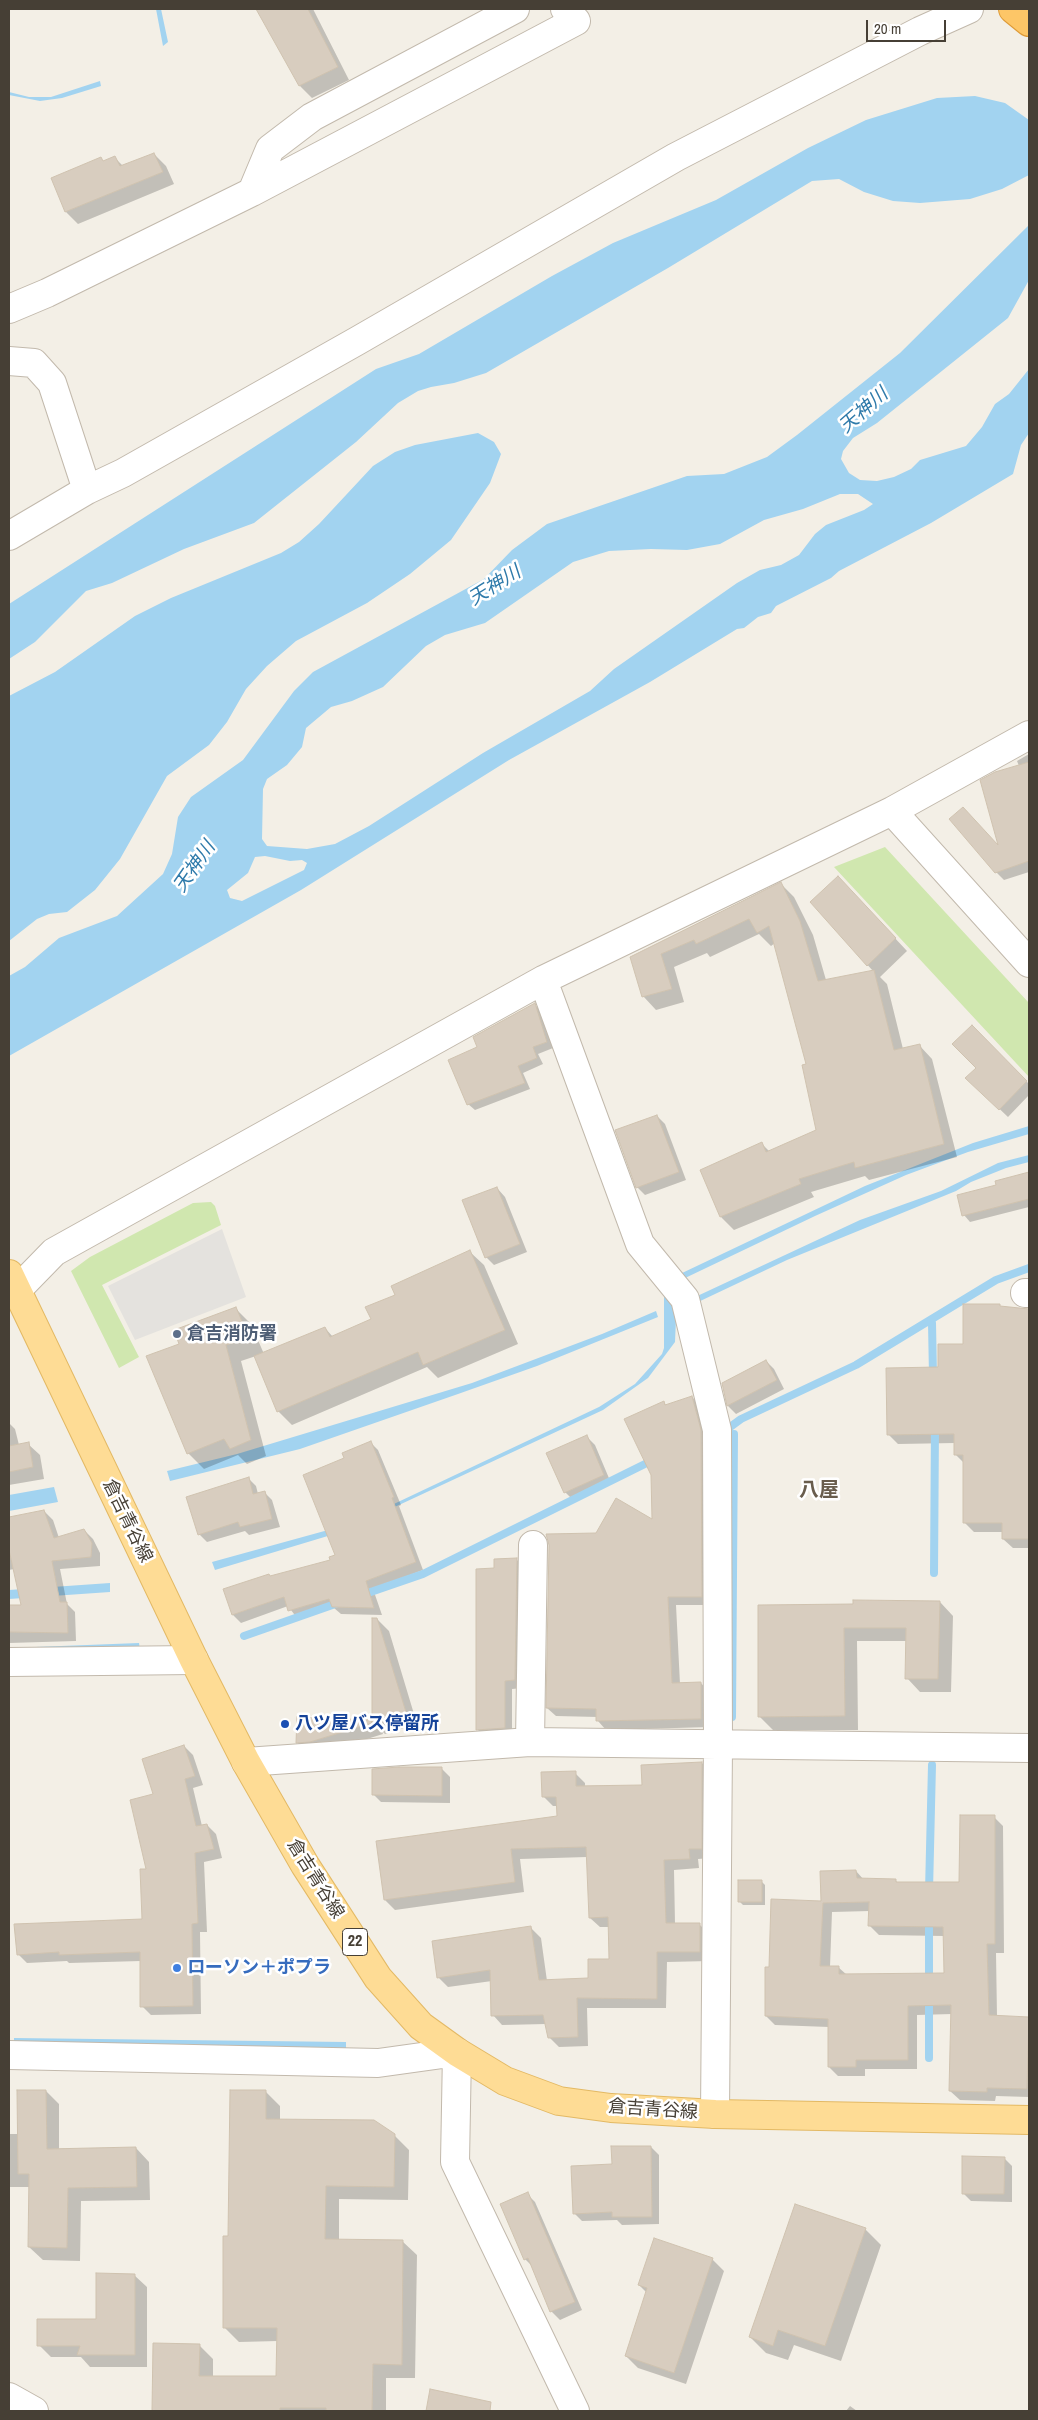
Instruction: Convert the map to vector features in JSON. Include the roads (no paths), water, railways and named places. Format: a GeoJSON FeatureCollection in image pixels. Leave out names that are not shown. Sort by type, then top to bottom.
{"type":"FeatureCollection","features":[{"type":"Feature","properties":{"kind":"highway"},"geometry":{"type":"LineString","coordinates":[[1013,9],[1029,22]]}},
{"type":"Feature","properties":{"kind":"main road","name":"倉吉青谷線"},"geometry":{"type":"LineString","coordinates":[[11,1286],[246,1762],[305,1865],[378,1978],[421,2026],[457,2052],[504,2081],[559,2100],[611,2108],[715,2114],[1029,2120]]}},
{"type":"Feature","properties":{"kind":"street"},"geometry":{"type":"LineString","coordinates":[[252,192],[270,149],[312,117],[515,9]]}},
{"type":"Feature","properties":{"kind":"street"},"geometry":{"type":"LineString","coordinates":[[9,309],[47,293],[252,192],[576,21],[565,9]]}},
{"type":"Feature","properties":{"kind":"street"},"geometry":{"type":"LineString","coordinates":[[9,536],[87,490],[124,473],[349,346],[676,157],[920,31],[969,9]]}},
{"type":"Feature","properties":{"kind":"street"},"geometry":{"type":"LineString","coordinates":[[9,361],[34,363],[52,383],[87,490]]}},
{"type":"Feature","properties":{"kind":"street"},"geometry":{"type":"LineString","coordinates":[[11,1286],[54,1252],[543,980],[892,811],[1029,735]]}},
{"type":"Feature","properties":{"kind":"street"},"geometry":{"type":"LineString","coordinates":[[892,811],[1029,963]]}},
{"type":"Feature","properties":{"kind":"street"},"geometry":{"type":"LineString","coordinates":[[543,980],[640,1244],[685,1299],[717,1430],[718,1745],[715,2114]]}},
{"type":"Feature","properties":{"kind":"street"},"geometry":{"type":"LineString","coordinates":[[530,1742],[533,1545]]}},
{"type":"Feature","properties":{"kind":"street"},"geometry":{"type":"LineString","coordinates":[[9,1662],[194,1660]]}},
{"type":"Feature","properties":{"kind":"street"},"geometry":{"type":"LineString","coordinates":[[246,1762],[530,1742],[1029,1748]]}},
{"type":"Feature","properties":{"kind":"street"},"geometry":{"type":"LineString","coordinates":[[9,2055],[378,2063],[457,2052],[455,2162],[575,2411]]}},
{"type":"Feature","properties":{"kind":"street"},"geometry":{"type":"LineString","coordinates":[[9,2397],[34,2411]]}},
{"type":"Feature","properties":{"kind":"water"},"geometry":{"type":"Polygon","coordinates":[[[156,9],[161,9],[168,42],[163,46],[156,9]]]}},
{"type":"Feature","properties":{"kind":"water"},"geometry":{"type":"Polygon","coordinates":[[[100,81],[101,86],[62,98],[40,101],[9,95],[9,92],[29,97],[51,97],[100,81]]]}},
{"type":"Feature","properties":{"kind":"water"},"geometry":{"type":"Polygon","coordinates":[[[975,96],[1005,103],[1029,120],[1029,175],[1002,189],[970,199],[920,203],[893,201],[864,192],[839,179],[812,181],[668,268],[486,373],[418,391],[398,403],[356,442],[254,523],[184,549],[112,583],[86,591],[35,642],[9,659],[9,604],[376,369],[419,354],[552,276],[613,243],[716,200],[808,148],[866,120],[937,98],[975,96]]]}},
{"type":"Feature","properties":{"kind":"water","name":"天神川"},"geometry":{"type":"Polygon","coordinates":[[[1029,225],[1029,280],[1008,318],[877,423],[853,438],[843,451],[841,459],[849,473],[860,480],[877,481],[894,477],[911,469],[920,460],[966,446],[982,427],[995,404],[1009,394],[1029,369],[1029,433],[1021,445],[1013,474],[931,523],[776,606],[771,613],[758,617],[744,628],[737,629],[650,682],[509,760],[301,890],[9,1056],[9,976],[25,967],[59,938],[117,916],[163,874],[172,854],[178,817],[191,797],[243,760],[294,691],[313,672],[484,579],[512,550],[547,524],[687,476],[724,474],[767,457],[900,353],[1029,225]],[[840,494],[803,509],[764,520],[720,544],[687,550],[609,551],[573,562],[485,623],[445,635],[426,646],[383,687],[352,701],[331,707],[306,728],[302,747],[287,765],[267,779],[263,789],[262,839],[267,846],[307,849],[335,844],[369,826],[483,753],[590,691],[614,669],[737,583],[760,570],[781,565],[799,555],[815,534],[826,525],[864,510],[873,504],[858,494],[840,494]],[[265,856],[255,857],[248,873],[227,890],[230,898],[242,901],[304,870],[307,863],[302,860],[290,861],[265,856]]]}},
{"type":"Feature","properties":{"kind":"water"},"geometry":{"type":"Polygon","coordinates":[[[478,433],[494,442],[501,454],[490,483],[451,540],[410,574],[367,603],[296,641],[267,666],[246,689],[227,722],[209,745],[167,776],[120,859],[95,890],[67,912],[49,914],[37,919],[9,941],[9,696],[55,672],[135,616],[171,598],[281,553],[299,542],[319,524],[373,466],[395,452],[415,445],[478,433]]]}},
{"type":"Feature","properties":{"kind":"water"},"geometry":{"type":"Polygon","coordinates":[[[1029,1126],[1029,1134],[968,1152],[906,1175],[683,1279],[680,1274],[865,1186],[973,1143],[1029,1126]]]}},
{"type":"Feature","properties":{"kind":"water"},"geometry":{"type":"Polygon","coordinates":[[[1029,1155],[1029,1162],[1006,1168],[971,1182],[956,1191],[787,1260],[696,1303],[693,1298],[860,1220],[941,1191],[998,1163],[1029,1155]]]}},
{"type":"Feature","properties":{"kind":"water"},"geometry":{"type":"Polygon","coordinates":[[[664,1289],[677,1296],[675,1342],[648,1378],[603,1410],[341,1532],[215,1570],[212,1562],[339,1527],[379,1511],[599,1407],[635,1384],[662,1354],[664,1348],[664,1289]]]}},
{"type":"Feature","properties":{"kind":"water"},"geometry":{"type":"Polygon","coordinates":[[[656,1311],[658,1317],[537,1366],[458,1394],[300,1449],[170,1481],[167,1471],[237,1454],[472,1383],[602,1334],[656,1311]]]}},
{"type":"Feature","properties":{"kind":"water"},"geometry":{"type":"Polygon","coordinates":[[[54,1487],[58,1502],[9,1511],[9,1495],[54,1487]]]}},
{"type":"Feature","properties":{"kind":"water"},"geometry":{"type":"Polygon","coordinates":[[[110,1583],[110,1592],[9,1599],[9,1590],[110,1583]]]}},
{"type":"Feature","properties":{"kind":"water"},"geometry":{"type":"Polygon","coordinates":[[[139,1643],[140,1650],[9,1652],[9,1648],[139,1643]]]}},
{"type":"Feature","properties":{"kind":"water"},"geometry":{"type":"Polygon","coordinates":[[[14,2038],[346,2042],[346,2048],[14,2044],[14,2038]]]}},
{"type":"Feature","properties":{"kind":"waterway"},"geometry":{"type":"LineString","coordinates":[[726,1430],[741,1419],[856,1365],[996,1280],[1029,1268]]}},
{"type":"Feature","properties":{"kind":"waterway"},"geometry":{"type":"LineString","coordinates":[[932,1323],[933,1376]]}},
{"type":"Feature","properties":{"kind":"waterway"},"geometry":{"type":"LineString","coordinates":[[934,1573],[935,1425]]}},
{"type":"Feature","properties":{"kind":"waterway"},"geometry":{"type":"LineString","coordinates":[[732,1717],[734,1434]]}},
{"type":"Feature","properties":{"kind":"waterway"},"geometry":{"type":"LineString","coordinates":[[362,1595],[423,1574],[655,1459]]}},
{"type":"Feature","properties":{"kind":"waterway"},"geometry":{"type":"LineString","coordinates":[[244,1636],[341,1602]]}},
{"type":"Feature","properties":{"kind":"waterway"},"geometry":{"type":"LineString","coordinates":[[929,1891],[932,1765]]}},
{"type":"Feature","properties":{"kind":"waterway"},"geometry":{"type":"LineString","coordinates":[[929,1918],[929,1981]]}},
{"type":"Feature","properties":{"kind":"waterway"},"geometry":{"type":"LineString","coordinates":[[929,1995],[929,2058]]}},
{"type":"Feature","properties":{"kind":"place","name":"倉吉消防署"},"geometry":{"type":"Point","coordinates":[177,1334]}},
{"type":"Feature","properties":{"kind":"place","name":"八ツ屋バス停留所"},"geometry":{"type":"Point","coordinates":[285,1724]}},
{"type":"Feature","properties":{"kind":"place","name":"ローソン＋ポプラ"},"geometry":{"type":"Point","coordinates":[177,1968]}},
{"type":"Feature","properties":{"kind":"district","name":"八屋"},"geometry":{"type":"Point","coordinates":[819,1491]}}]}
